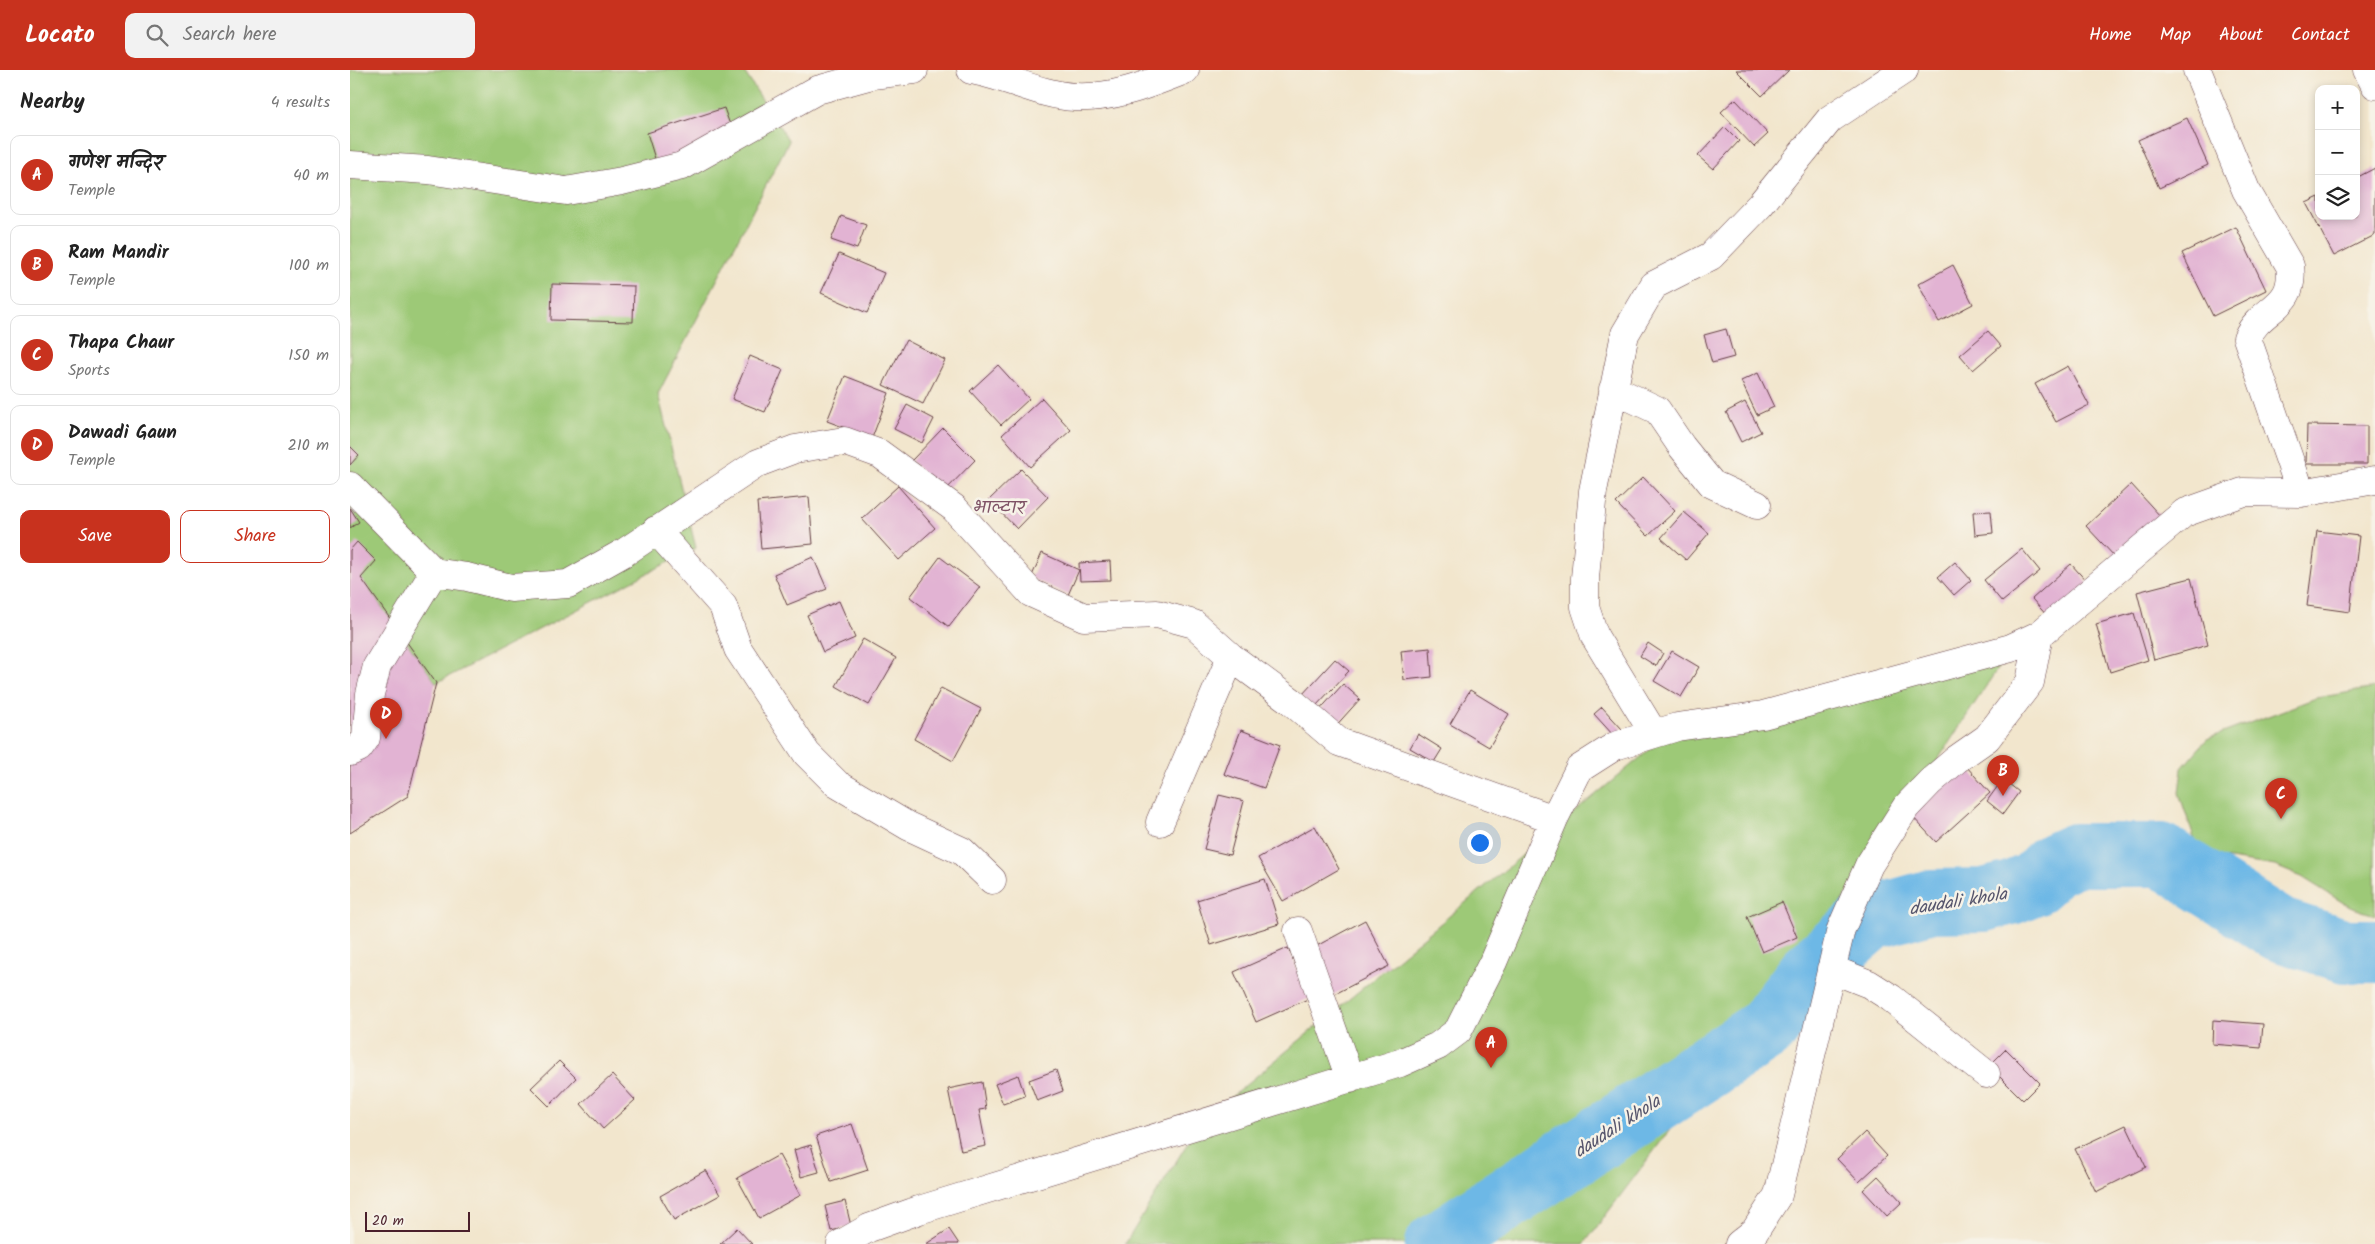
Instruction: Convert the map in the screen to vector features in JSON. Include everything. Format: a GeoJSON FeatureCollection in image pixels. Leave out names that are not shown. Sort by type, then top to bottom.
{"type":"FeatureCollection","features":[{"type":"Feature","properties":{"kind":"street"},"geometry":{"type":"LineString","coordinates":[[350,165],[428,170],[566,191],[622,181],[682,166],[817,90],[872,75],[914,70]]}},
{"type":"Feature","properties":{"kind":"street"},"geometry":{"type":"LineString","coordinates":[[971,70],[1041,90],[1074,97],[1122,94],[1185,70]]}},
{"type":"Feature","properties":{"kind":"street"},"geometry":{"type":"LineString","coordinates":[[1654,734],[1595,637],[1585,607],[1585,578],[1593,492],[1625,334],[1654,285],[1711,256],[1760,205],[1830,119],[1904,70]]}},
{"type":"Feature","properties":{"kind":"street"},"geometry":{"type":"LineString","coordinates":[[2197,70],[2246,190],[2290,266],[2292,280],[2286,297],[2252,326],[2247,338],[2301,493]]}},
{"type":"Feature","properties":{"kind":"street"},"geometry":{"type":"LineString","coordinates":[[2367,70],[2375,85]]}},
{"type":"Feature","properties":{"kind":"street"},"geometry":{"type":"LineString","coordinates":[[1613,390],[1658,410],[1682,447],[1712,484],[1757,505]]}},
{"type":"Feature","properties":{"kind":"street"},"geometry":{"type":"LineString","coordinates":[[350,486],[434,572],[467,577],[511,588],[568,584],[625,552],[758,463],[795,449],[844,442],[880,454],[954,508],[1031,593],[1084,617],[1157,614],[1194,624],[1231,657],[1291,701],[1339,742],[1554,819]]}},
{"type":"Feature","properties":{"kind":"street"},"geometry":{"type":"LineString","coordinates":[[841,1244],[870,1228],[919,1210],[1350,1079],[1400,1063],[1438,1046],[1458,1031],[1493,962],[1554,819],[1579,769],[1615,746],[1677,726],[1762,715],[2011,648],[2039,634],[2184,513],[2243,492],[2301,493],[2375,480]]}},
{"type":"Feature","properties":{"kind":"street"},"geometry":{"type":"LineString","coordinates":[[656,530],[723,606],[738,649],[807,754],[837,784],[908,826],[962,851],[992,880]]}},
{"type":"Feature","properties":{"kind":"street"},"geometry":{"type":"LineString","coordinates":[[350,752],[359,748],[366,738],[370,694],[376,666],[434,572]]}},
{"type":"Feature","properties":{"kind":"street"},"geometry":{"type":"LineString","coordinates":[[1738,1244],[1755,1231],[1778,1195],[1841,929],[1869,865],[1906,807],[1930,782],[1957,759],[1987,738],[2030,682],[2039,634]]}},
{"type":"Feature","properties":{"kind":"street"},"geometry":{"type":"LineString","coordinates":[[1160,822],[1231,657]]}},
{"type":"Feature","properties":{"kind":"street"},"geometry":{"type":"LineString","coordinates":[[1298,931],[1350,1079]]}},
{"type":"Feature","properties":{"kind":"street"},"geometry":{"type":"LineString","coordinates":[[1833,962],[1891,998],[1986,1074]]}},
{"type":"Feature","properties":{"kind":"green space"},"geometry":{"type":"Polygon","coordinates":[[[350,70],[743,70],[789,141],[658,394],[696,548],[436,683],[350,563],[350,70]]]}},
{"type":"Feature","properties":{"kind":"green space"},"geometry":{"type":"Polygon","coordinates":[[[2011,648],[1869,865],[1584,1244],[1125,1244],[1200,1123],[1677,727],[2011,648]]]}},
{"type":"Feature","properties":{"kind":"green space"},"geometry":{"type":"Polygon","coordinates":[[[2375,688],[2375,915],[2350,907],[2302,877],[2275,866],[2217,857],[2196,844],[2179,793],[2182,768],[2207,739],[2316,698],[2375,688]]]}},
{"type":"Feature","properties":{"kind":"building"},"geometry":{"type":"Polygon","coordinates":[[[1736,70],[1789,70],[1762,96],[1736,70]]]}},
{"type":"Feature","properties":{"kind":"building"},"geometry":{"type":"Polygon","coordinates":[[[1735,99],[1768,134],[1754,147],[1721,112],[1735,99]]]}},
{"type":"Feature","properties":{"kind":"building"},"geometry":{"type":"Polygon","coordinates":[[[724,108],[734,136],[656,162],[647,133],[724,108]]]}},
{"type":"Feature","properties":{"kind":"building"},"geometry":{"type":"Polygon","coordinates":[[[2187,118],[2208,165],[2159,188],[2138,140],[2187,118]]]}},
{"type":"Feature","properties":{"kind":"building"},"geometry":{"type":"Polygon","coordinates":[[[1725,127],[1739,141],[1713,169],[1698,156],[1725,127]]]}},
{"type":"Feature","properties":{"kind":"building"},"geometry":{"type":"Polygon","coordinates":[[[2375,168],[2375,235],[2334,256],[2306,203],[2315,199],[2315,220],[2360,220],[2360,176],[2375,168]]]}},
{"type":"Feature","properties":{"kind":"building"},"geometry":{"type":"Polygon","coordinates":[[[841,216],[866,225],[857,249],[831,240],[841,216]]]}},
{"type":"Feature","properties":{"kind":"building"},"geometry":{"type":"Polygon","coordinates":[[[2236,227],[2266,290],[2213,316],[2182,253],[2236,227]]]}},
{"type":"Feature","properties":{"kind":"building"},"geometry":{"type":"Polygon","coordinates":[[[839,254],[884,273],[867,313],[821,293],[839,254]]]}},
{"type":"Feature","properties":{"kind":"building"},"geometry":{"type":"Polygon","coordinates":[[[1953,265],[1973,304],[1939,322],[1918,284],[1953,265]]]}},
{"type":"Feature","properties":{"kind":"building"},"geometry":{"type":"Polygon","coordinates":[[[552,284],[634,286],[633,322],[551,320],[552,284]]]}},
{"type":"Feature","properties":{"kind":"building"},"geometry":{"type":"Polygon","coordinates":[[[1726,329],[1734,357],[1712,363],[1704,335],[1726,329]]]}},
{"type":"Feature","properties":{"kind":"building"},"geometry":{"type":"Polygon","coordinates":[[[1988,331],[2001,346],[1973,370],[1960,355],[1988,331]]]}},
{"type":"Feature","properties":{"kind":"building"},"geometry":{"type":"Polygon","coordinates":[[[906,340],[945,360],[923,404],[883,385],[906,340]]]}},
{"type":"Feature","properties":{"kind":"building"},"geometry":{"type":"Polygon","coordinates":[[[750,356],[783,370],[765,412],[732,399],[750,356]]]}},
{"type":"Feature","properties":{"kind":"building"},"geometry":{"type":"Polygon","coordinates":[[[998,365],[1029,399],[1001,425],[970,391],[998,365]]]}},
{"type":"Feature","properties":{"kind":"building"},"geometry":{"type":"Polygon","coordinates":[[[2068,366],[2089,405],[2056,422],[2035,384],[2068,366]]]}},
{"type":"Feature","properties":{"kind":"building"},"geometry":{"type":"Polygon","coordinates":[[[1758,373],[1774,407],[1757,415],[1741,381],[1758,373]]]}},
{"type":"Feature","properties":{"kind":"building"},"geometry":{"type":"Polygon","coordinates":[[[845,376],[889,393],[872,438],[827,421],[845,376]]]}},
{"type":"Feature","properties":{"kind":"building"},"geometry":{"type":"Polygon","coordinates":[[[1042,398],[1071,430],[1030,467],[1002,435],[1042,398]]]}},
{"type":"Feature","properties":{"kind":"building"},"geometry":{"type":"Polygon","coordinates":[[[1745,402],[1761,432],[1741,442],[1726,412],[1745,402]]]}},
{"type":"Feature","properties":{"kind":"building"},"geometry":{"type":"Polygon","coordinates":[[[907,405],[934,419],[922,443],[894,429],[907,405]]]}},
{"type":"Feature","properties":{"kind":"building"},"geometry":{"type":"Polygon","coordinates":[[[2307,425],[2367,426],[2367,464],[2306,464],[2307,425]]]}},
{"type":"Feature","properties":{"kind":"building"},"geometry":{"type":"Polygon","coordinates":[[[943,428],[975,460],[943,493],[911,461],[943,428]]]}},
{"type":"Feature","properties":{"kind":"building"},"geometry":{"type":"Polygon","coordinates":[[[350,446],[359,455],[350,465],[350,446]]]}},
{"type":"Feature","properties":{"kind":"building"},"geometry":{"type":"Polygon","coordinates":[[[1021,469],[1048,497],[1017,529],[989,500],[1021,469]]]}},
{"type":"Feature","properties":{"kind":"building"},"geometry":{"type":"Polygon","coordinates":[[[1643,477],[1675,511],[1648,536],[1616,503],[1643,477]]]}},
{"type":"Feature","properties":{"kind":"building"},"geometry":{"type":"Polygon","coordinates":[[[2131,484],[2161,517],[2116,558],[2086,526],[2131,484]]]}},
{"type":"Feature","properties":{"kind":"building"},"geometry":{"type":"Polygon","coordinates":[[[898,486],[935,528],[899,560],[862,519],[898,486]]]}},
{"type":"Feature","properties":{"kind":"building"},"geometry":{"type":"Polygon","coordinates":[[[809,497],[813,544],[761,549],[757,502],[809,497]]]}},
{"type":"Feature","properties":{"kind":"building"},"geometry":{"type":"Polygon","coordinates":[[[350,508],[359,522],[350,528],[350,508]]]}},
{"type":"Feature","properties":{"kind":"building"},"geometry":{"type":"Polygon","coordinates":[[[1991,511],[1993,533],[1975,535],[1973,512],[1991,511]]]}},
{"type":"Feature","properties":{"kind":"building"},"geometry":{"type":"Polygon","coordinates":[[[1684,512],[1709,533],[1686,560],[1661,538],[1684,512]]]}},
{"type":"Feature","properties":{"kind":"building"},"geometry":{"type":"Polygon","coordinates":[[[2317,531],[2359,536],[2350,612],[2307,606],[2317,531]]]}},
{"type":"Feature","properties":{"kind":"building"},"geometry":{"type":"Polygon","coordinates":[[[357,542],[376,561],[361,578],[436,683],[408,796],[350,833],[350,550],[357,542]]]}},
{"type":"Feature","properties":{"kind":"building"},"geometry":{"type":"Polygon","coordinates":[[[2022,549],[2040,571],[2002,602],[1984,580],[2022,549]]]}},
{"type":"Feature","properties":{"kind":"building"},"geometry":{"type":"Polygon","coordinates":[[[1042,553],[1079,570],[1068,595],[1031,578],[1042,553]]]}},
{"type":"Feature","properties":{"kind":"building"},"geometry":{"type":"Polygon","coordinates":[[[813,557],[827,589],[787,605],[774,574],[813,557]]]}},
{"type":"Feature","properties":{"kind":"building"},"geometry":{"type":"Polygon","coordinates":[[[940,557],[980,587],[949,627],[910,597],[940,557]]]}},
{"type":"Feature","properties":{"kind":"building"},"geometry":{"type":"Polygon","coordinates":[[[1110,561],[1111,580],[1080,581],[1079,563],[1110,561]]]}},
{"type":"Feature","properties":{"kind":"building"},"geometry":{"type":"Polygon","coordinates":[[[1955,562],[1971,580],[1954,595],[1938,577],[1955,562]]]}},
{"type":"Feature","properties":{"kind":"building"},"geometry":{"type":"Polygon","coordinates":[[[2071,564],[2089,584],[2049,618],[2032,599],[2071,564]]]}},
{"type":"Feature","properties":{"kind":"building"},"geometry":{"type":"Polygon","coordinates":[[[2191,578],[2208,645],[2154,660],[2137,592],[2191,578]]]}},
{"type":"Feature","properties":{"kind":"building"},"geometry":{"type":"Polygon","coordinates":[[[839,601],[855,638],[823,652],[807,615],[839,601]]]}},
{"type":"Feature","properties":{"kind":"building"},"geometry":{"type":"Polygon","coordinates":[[[2134,613],[2148,660],[2110,672],[2096,624],[2134,613]]]}},
{"type":"Feature","properties":{"kind":"building"},"geometry":{"type":"Polygon","coordinates":[[[863,639],[896,658],[869,705],[836,686],[863,639]]]}},
{"type":"Feature","properties":{"kind":"building"},"geometry":{"type":"Polygon","coordinates":[[[1648,643],[1663,653],[1656,666],[1640,656],[1648,643]]]}},
{"type":"Feature","properties":{"kind":"building"},"geometry":{"type":"Polygon","coordinates":[[[1430,648],[1432,677],[1404,680],[1401,651],[1430,648]]]}},
{"type":"Feature","properties":{"kind":"building"},"geometry":{"type":"Polygon","coordinates":[[[1672,651],[1699,667],[1681,697],[1654,681],[1672,651]]]}},
{"type":"Feature","properties":{"kind":"building"},"geometry":{"type":"Polygon","coordinates":[[[1335,659],[1349,671],[1314,708],[1301,696],[1335,659]]]}},
{"type":"Feature","properties":{"kind":"building"},"geometry":{"type":"Polygon","coordinates":[[[1343,684],[1360,699],[1333,729],[1316,714],[1343,684]]]}},
{"type":"Feature","properties":{"kind":"building"},"geometry":{"type":"Polygon","coordinates":[[[941,688],[981,709],[953,761],[914,739],[941,688]]]}},
{"type":"Feature","properties":{"kind":"building"},"geometry":{"type":"Polygon","coordinates":[[[1470,690],[1509,714],[1489,747],[1450,724],[1470,690]]]}},
{"type":"Feature","properties":{"kind":"building"},"geometry":{"type":"Polygon","coordinates":[[[1602,707],[1622,729],[1614,736],[1594,714],[1602,707]]]}},
{"type":"Feature","properties":{"kind":"building"},"geometry":{"type":"Polygon","coordinates":[[[1241,730],[1280,745],[1264,788],[1224,774],[1241,730]]]}},
{"type":"Feature","properties":{"kind":"building"},"geometry":{"type":"Polygon","coordinates":[[[1418,734],[1442,749],[1434,762],[1410,748],[1418,734]]]}},
{"type":"Feature","properties":{"kind":"building"},"geometry":{"type":"Polygon","coordinates":[[[1966,766],[1990,793],[1936,842],[1911,815],[1966,766]]]}},
{"type":"Feature","properties":{"kind":"building"},"geometry":{"type":"Polygon","coordinates":[[[2003,779],[2019,792],[2003,814],[1987,801],[2003,779]]]}},
{"type":"Feature","properties":{"kind":"building"},"geometry":{"type":"Polygon","coordinates":[[[1219,795],[1244,801],[1230,855],[1204,849],[1219,795]]]}},
{"type":"Feature","properties":{"kind":"building"},"geometry":{"type":"Polygon","coordinates":[[[1315,826],[1339,869],[1283,901],[1258,858],[1315,826]]]}},
{"type":"Feature","properties":{"kind":"building"},"geometry":{"type":"Polygon","coordinates":[[[1265,879],[1279,924],[1211,945],[1197,900],[1265,879]]]}},
{"type":"Feature","properties":{"kind":"building"},"geometry":{"type":"Polygon","coordinates":[[[1782,902],[1797,937],[1762,952],[1747,917],[1782,902]]]}},
{"type":"Feature","properties":{"kind":"building"},"geometry":{"type":"Polygon","coordinates":[[[1365,920],[1389,966],[1333,995],[1309,950],[1365,920]]]}},
{"type":"Feature","properties":{"kind":"building"},"geometry":{"type":"Polygon","coordinates":[[[1288,948],[1310,998],[1256,1022],[1234,972],[1288,948]]]}},
{"type":"Feature","properties":{"kind":"building"},"geometry":{"type":"Polygon","coordinates":[[[2213,1020],[2263,1024],[2261,1048],[2212,1044],[2213,1020]]]}},
{"type":"Feature","properties":{"kind":"building"},"geometry":{"type":"Polygon","coordinates":[[[2006,1049],[2040,1083],[2023,1100],[1989,1066],[2006,1049]]]}},
{"type":"Feature","properties":{"kind":"building"},"geometry":{"type":"Polygon","coordinates":[[[559,1061],[576,1078],[549,1106],[531,1088],[559,1061]]]}},
{"type":"Feature","properties":{"kind":"building"},"geometry":{"type":"Polygon","coordinates":[[[1056,1070],[1063,1091],[1037,1101],[1029,1080],[1056,1070]]]}},
{"type":"Feature","properties":{"kind":"building"},"geometry":{"type":"Polygon","coordinates":[[[612,1075],[635,1100],[603,1129],[581,1104],[612,1075]]]}},
{"type":"Feature","properties":{"kind":"building"},"geometry":{"type":"Polygon","coordinates":[[[1018,1075],[1025,1096],[1003,1104],[995,1084],[1018,1075]]]}},
{"type":"Feature","properties":{"kind":"building"},"geometry":{"type":"Polygon","coordinates":[[[982,1082],[986,1109],[979,1110],[986,1146],[961,1151],[948,1089],[982,1082]]]}},
{"type":"Feature","properties":{"kind":"building"},"geometry":{"type":"Polygon","coordinates":[[[852,1124],[868,1170],[831,1182],[816,1136],[852,1124]]]}},
{"type":"Feature","properties":{"kind":"building"},"geometry":{"type":"Polygon","coordinates":[[[2126,1125],[2146,1167],[2096,1192],[2075,1149],[2126,1125]]]}},
{"type":"Feature","properties":{"kind":"building"},"geometry":{"type":"Polygon","coordinates":[[[1865,1132],[1887,1156],[1859,1182],[1837,1159],[1865,1132]]]}},
{"type":"Feature","properties":{"kind":"building"},"geometry":{"type":"Polygon","coordinates":[[[811,1145],[819,1172],[801,1177],[794,1150],[811,1145]]]}},
{"type":"Feature","properties":{"kind":"building"},"geometry":{"type":"Polygon","coordinates":[[[779,1155],[801,1195],[759,1218],[737,1178],[779,1155]]]}},
{"type":"Feature","properties":{"kind":"building"},"geometry":{"type":"Polygon","coordinates":[[[706,1170],[720,1195],[674,1220],[660,1196],[706,1170]]]}},
{"type":"Feature","properties":{"kind":"building"},"geometry":{"type":"Polygon","coordinates":[[[1878,1176],[1902,1202],[1887,1216],[1863,1190],[1878,1176]]]}},
{"type":"Feature","properties":{"kind":"building"},"geometry":{"type":"Polygon","coordinates":[[[845,1201],[851,1226],[831,1231],[825,1206],[845,1201]]]}},
{"type":"Feature","properties":{"kind":"building"},"geometry":{"type":"Polygon","coordinates":[[[737,1228],[752,1244],[720,1244],[737,1228]]]}},
{"type":"Feature","properties":{"kind":"building"},"geometry":{"type":"Polygon","coordinates":[[[949,1229],[959,1244],[926,1244],[949,1229]]]}},
{"type":"Feature","properties":{"kind":"waterway","name":"daudali khola"},"geometry":{"type":"LineString","coordinates":[[1437,1244],[1766,1029],[1811,971],[1872,918],[1932,901],[1984,900],[2011,893],[2035,883],[2051,866],[2075,855],[2161,855],[2280,930],[2346,951],[2375,951]]}},
{"type":"Feature","properties":{"kind":"place","name":"Dawadi Gaun"},"geometry":{"type":"Point","coordinates":[386,739]}},
{"type":"Feature","properties":{"kind":"place","name":"Ram Mandir"},"geometry":{"type":"Point","coordinates":[2003,796]}},
{"type":"Feature","properties":{"kind":"place","name":"Thapa Chaur"},"geometry":{"type":"Point","coordinates":[2281,819]}},
{"type":"Feature","properties":{"kind":"place","name":"गणेश मन्दिर"},"geometry":{"type":"Point","coordinates":[1491,1068]}},
{"type":"Feature","properties":{"kind":"district","name":"भाल्टार"},"geometry":{"type":"Point","coordinates":[999,506]}}]}
